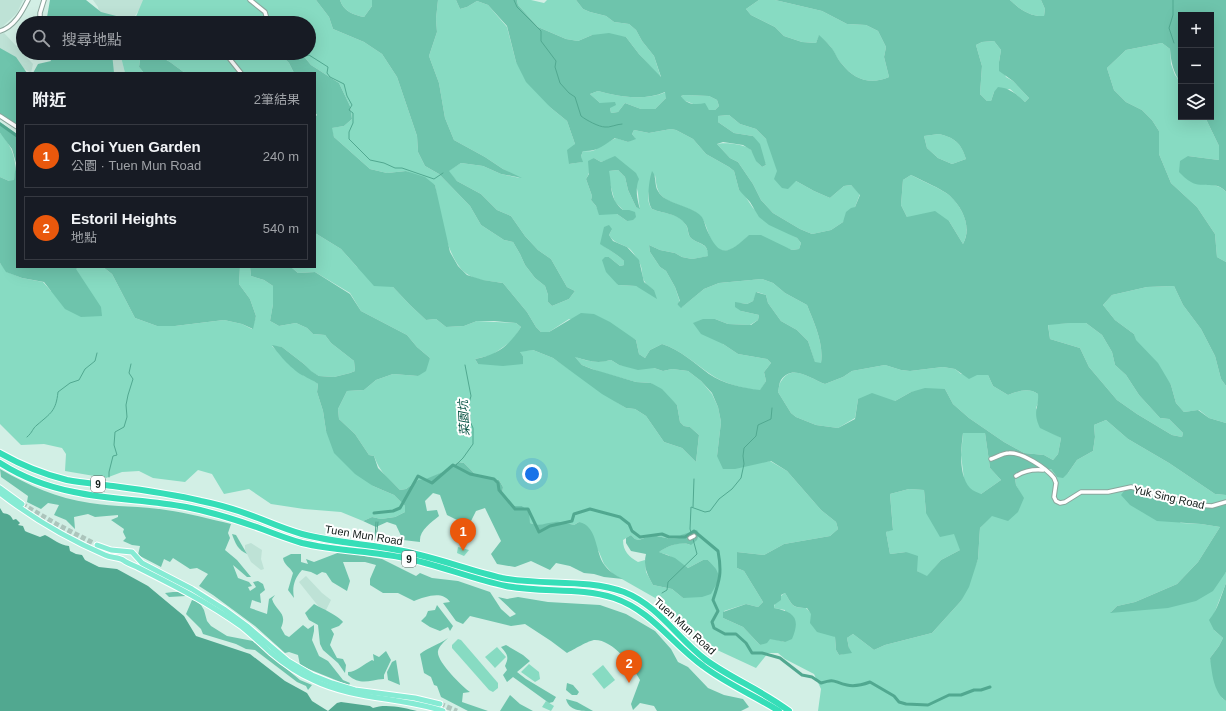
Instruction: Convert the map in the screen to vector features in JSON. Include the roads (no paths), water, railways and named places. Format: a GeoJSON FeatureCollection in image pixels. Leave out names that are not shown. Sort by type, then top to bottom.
{"type":"FeatureCollection","features":[{"type":"Feature","properties":{"kind":"highway","name":"Tuen Mun Road"},"geometry":{"type":"LineString","coordinates":[[0,452],[25,466],[48,475],[68,480],[156,491],[201,501],[228,508],[312,537],[407,551],[507,579],[535,582],[586,584],[616,590],[634,597],[654,610],[706,660],[771,698],[789,711]]}},
{"type":"Feature","properties":{"kind":"highway","name":"Tuen Mun Road"},"geometry":{"type":"LineString","coordinates":[[0,463],[48,485],[67,490],[102,497],[164,503],[200,509],[300,542],[318,546],[406,558],[507,586],[540,590],[588,592],[615,598],[646,614],[704,667],[779,711]]}},
{"type":"Feature","properties":{"kind":"main road"},"geometry":{"type":"LineString","coordinates":[[0,488],[22,504]]}},
{"type":"Feature","properties":{"kind":"main road"},"geometry":{"type":"LineString","coordinates":[[0,493],[17,506],[57,531],[107,556],[123,560],[179,587],[202,600],[244,628],[282,662],[313,681],[350,693],[407,702],[443,711]]}},
{"type":"Feature","properties":{"kind":"main road"},"geometry":{"type":"LineString","coordinates":[[97,545],[111,550],[130,551],[142,563],[192,589],[224,609],[247,626],[288,661],[312,675],[355,690],[416,698],[440,704]]}},
{"type":"Feature","properties":{"kind":"main road"},"geometry":{"type":"LineString","coordinates":[[123,560],[123,554],[126,551]]}},
{"type":"Feature","properties":{"kind":"main road"},"geometry":{"type":"LineString","coordinates":[[128,563],[133,561],[134,556]]}},
{"type":"Feature","properties":{"kind":"street"},"geometry":{"type":"LineString","coordinates":[[19,16],[28,0]]}},
{"type":"Feature","properties":{"kind":"street"},"geometry":{"type":"LineString","coordinates":[[40,16],[44,0]]}},
{"type":"Feature","properties":{"kind":"street"},"geometry":{"type":"LineString","coordinates":[[250,0],[263,10],[266,16]]}},
{"type":"Feature","properties":{"kind":"street"},"geometry":{"type":"LineString","coordinates":[[0,31],[4,30],[16,19]]}},
{"type":"Feature","properties":{"kind":"street"},"geometry":{"type":"LineString","coordinates":[[231,60],[240,72]]}},
{"type":"Feature","properties":{"kind":"street"},"geometry":{"type":"LineString","coordinates":[[0,116],[16,126]]}},
{"type":"Feature","properties":{"kind":"street","name":"Yuk Sing Road"},"geometry":{"type":"LineString","coordinates":[[991,459],[1009,453],[1025,457],[1045,470],[1055,480],[1054,498],[1060,503],[1066,502],[1081,492],[1112,492],[1130,488],[1136,488],[1175,500],[1198,505],[1212,506],[1226,502]]}},
{"type":"Feature","properties":{"kind":"street"},"geometry":{"type":"LineString","coordinates":[[1016,476],[1022,472],[1045,470]]}},
{"type":"Feature","properties":{"kind":"waterway"},"geometry":{"type":"LineString","coordinates":[[514,0],[517,7],[541,31],[541,41],[556,61],[555,67],[560,83],[575,97],[581,116],[602,127],[622,124]]}},
{"type":"Feature","properties":{"kind":"waterway"},"geometry":{"type":"LineString","coordinates":[[1173,0],[1173,15],[1169,28],[1174,43]]}},
{"type":"Feature","properties":{"kind":"waterway"},"geometry":{"type":"LineString","coordinates":[[316,59],[328,67],[327,73],[330,77],[344,84],[347,96],[352,105],[349,110],[353,113],[353,123],[349,132],[349,139],[370,160],[384,163],[395,168],[402,168],[434,179],[443,173]]}},
{"type":"Feature","properties":{"kind":"waterway"},"geometry":{"type":"LineString","coordinates":[[0,124],[16,135]]}},
{"type":"Feature","properties":{"kind":"waterway"},"geometry":{"type":"LineString","coordinates":[[27,437],[35,426],[52,411],[56,403],[58,392],[70,383],[79,380],[85,369],[95,361],[97,353]]}},
{"type":"Feature","properties":{"kind":"waterway"},"geometry":{"type":"LineString","coordinates":[[109,477],[113,456],[117,455],[114,445],[115,432],[124,427],[127,417],[126,405],[133,379],[129,373],[131,364]]}},
{"type":"Feature","properties":{"kind":"waterway","name":"菜園坑"},"geometry":{"type":"LineString","coordinates":[[456,465],[473,444],[473,428],[470,421],[469,403],[471,396],[465,365]]}},
{"type":"Feature","properties":{"kind":"waterway"},"geometry":{"type":"LineString","coordinates":[[692,536],[690,529],[691,507],[705,512],[710,511],[719,499],[732,489],[741,478],[744,464],[744,448],[756,436],[758,425],[771,419],[772,408]]}},
{"type":"Feature","properties":{"kind":"waterway"},"geometry":{"type":"LineString","coordinates":[[374,513],[393,511],[400,508],[418,476],[432,483],[453,465],[470,474],[494,479],[498,483],[499,490],[515,509],[528,509],[539,532],[550,526],[572,521],[574,514],[590,509],[620,517],[629,524],[632,531],[640,537],[662,534],[669,537],[685,537],[694,531],[718,551],[720,576],[713,600],[718,611],[712,622],[714,628],[725,634],[736,634],[746,643],[752,653],[762,653],[780,658],[802,675],[812,677],[821,683],[832,681],[853,686],[870,682],[894,696],[899,702],[906,704],[928,705],[949,695],[961,695],[974,690],[981,690],[990,687]]}},
{"type":"Feature","properties":{"kind":"waterway"},"geometry":{"type":"LineString","coordinates":[[693,507],[694,479]]}},
{"type":"Feature","properties":{"kind":"waterway"},"geometry":{"type":"LineString","coordinates":[[375,539],[376,522]]}},
{"type":"Feature","properties":{"kind":"waterway"},"geometry":{"type":"LineString","coordinates":[[376,539],[378,522]]}},
{"type":"Feature","properties":{"kind":"waterway"},"geometry":{"type":"LineString","coordinates":[[662,593],[667,590],[668,582],[697,554],[693,539]]}},
{"type":"Feature","properties":{"kind":"tunnel"},"geometry":{"type":"LineString","coordinates":[[22,504],[56,524],[97,545]]}},
{"type":"Feature","properties":{"kind":"tunnel"},"geometry":{"type":"LineString","coordinates":[[440,704],[457,711]]}},
{"type":"Feature","properties":{"kind":"place","name":"Choi Yuen Garden"},"geometry":{"type":"Point","coordinates":[463,551]}},
{"type":"Feature","properties":{"kind":"place","name":"Estoril Heights"},"geometry":{"type":"Point","coordinates":[629,683]}}]}
